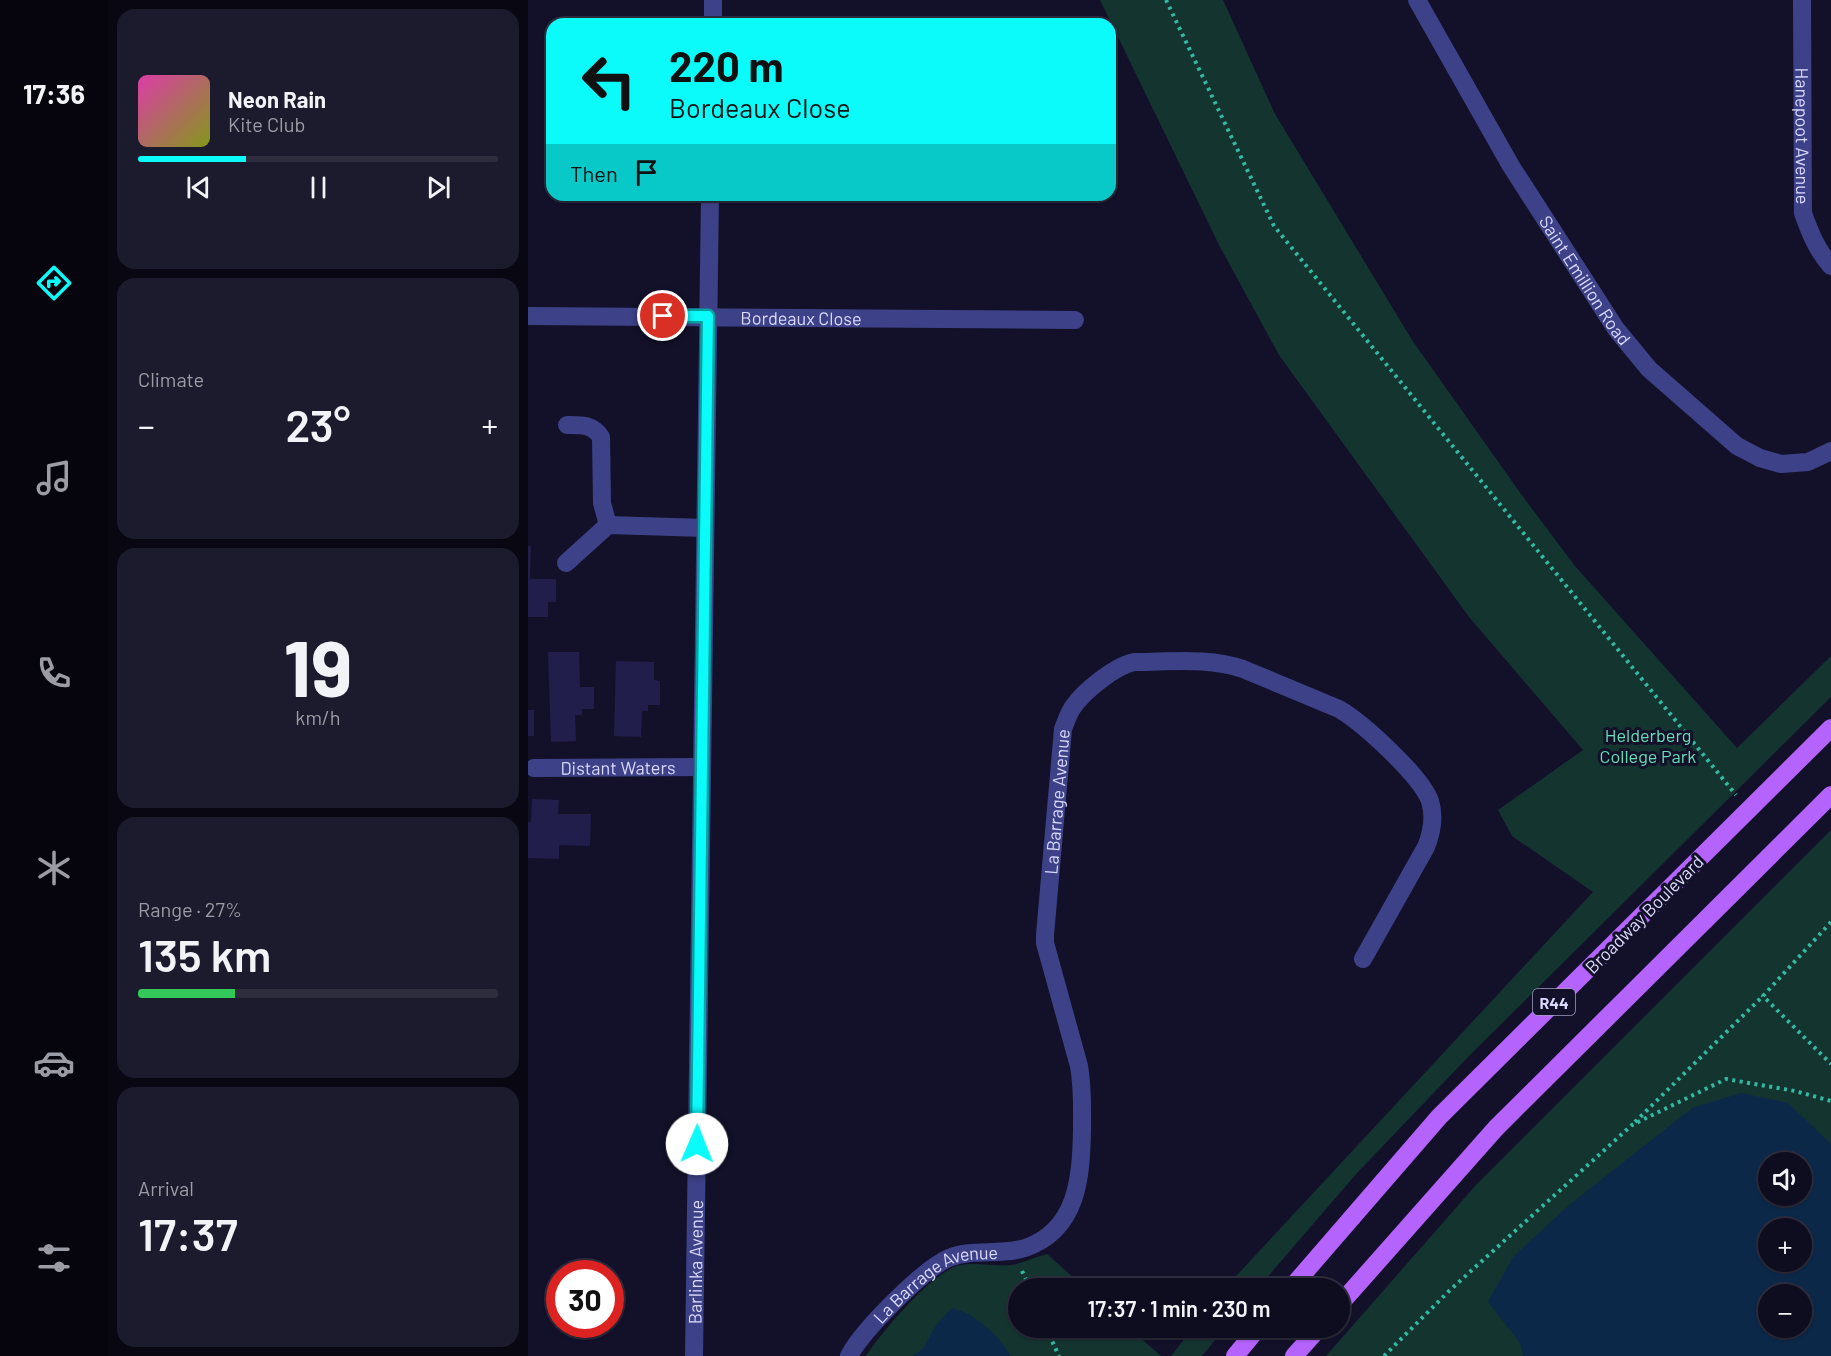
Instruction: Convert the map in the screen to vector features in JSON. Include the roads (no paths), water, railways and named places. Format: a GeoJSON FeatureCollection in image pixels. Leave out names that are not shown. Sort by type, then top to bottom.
{"type":"FeatureCollection","features":[{"type":"Feature","properties":{"kind":"main road","name":"Broadway Boulevard"},"geometry":{"type":"LineString","coordinates":[[1300,1278],[1439,1117],[1831,728]]}},
{"type":"Feature","properties":{"kind":"main road","name":"R44"},"geometry":{"type":"LineString","coordinates":[[1350,1293],[1496,1128],[1831,795]]}},
{"type":"Feature","properties":{"kind":"main road"},"geometry":{"type":"LineString","coordinates":[[1234,1356],[1249,1338]]}},
{"type":"Feature","properties":{"kind":"main road"},"geometry":{"type":"LineString","coordinates":[[1294,1356],[1310,1338]]}},
{"type":"Feature","properties":{"kind":"street"},"geometry":{"type":"LineString","coordinates":[[713,0],[713,18]]}},
{"type":"Feature","properties":{"kind":"street","name":"Saint Emillion Road"},"geometry":{"type":"LineString","coordinates":[[1417,0],[1511,166],[1616,329],[1649,369],[1737,446],[1760,459],[1781,464],[1808,462],[1831,451]]}},
{"type":"Feature","properties":{"kind":"street","name":"Hanepoot Avenue"},"geometry":{"type":"LineString","coordinates":[[1802,0],[1803,213],[1810,235],[1821,255],[1831,266]]}},
{"type":"Feature","properties":{"kind":"street","name":"Barlinka Avenue"},"geometry":{"type":"LineString","coordinates":[[694,1356],[710,201]]}},
{"type":"Feature","properties":{"kind":"street","name":"Bordeaux Close"},"geometry":{"type":"LineString","coordinates":[[528,316],[1075,320]]}},
{"type":"Feature","properties":{"kind":"street"},"geometry":{"type":"LineString","coordinates":[[567,425],[587,426],[595,429],[600,437],[602,503],[608,525]]}},
{"type":"Feature","properties":{"kind":"street"},"geometry":{"type":"LineString","coordinates":[[566,563],[608,525],[705,528]]}},
{"type":"Feature","properties":{"kind":"street","name":"La Barrage Avenue"},"geometry":{"type":"LineString","coordinates":[[849,1356],[865,1332],[932,1267],[962,1254],[1014,1251],[1037,1242],[1048,1236],[1060,1224],[1076,1196],[1081,1160],[1083,1086],[1045,943],[1045,935],[1064,729],[1068,715],[1078,700],[1111,671],[1134,662],[1229,664],[1339,709],[1353,717],[1366,727],[1417,780],[1429,798],[1432,809],[1430,835],[1426,847],[1363,959]]}},
{"type":"Feature","properties":{"kind":"street","name":"Distant Waters"},"geometry":{"type":"LineString","coordinates":[[534,768],[702,766]]}},
{"type":"Feature","properties":{"kind":"water"},"geometry":{"type":"Polygon","coordinates":[[[1741,1093],[1788,1103],[1831,1144],[1831,1356],[1523,1356],[1520,1343],[1488,1302],[1513,1257],[1568,1206],[1692,1108],[1741,1093]]]}},
{"type":"Feature","properties":{"kind":"water"},"geometry":{"type":"Polygon","coordinates":[[[952,1308],[986,1326],[1011,1356],[912,1356],[923,1349],[936,1325],[952,1308]]]}},
{"type":"Feature","properties":{"kind":"park label","name":"Helderberg College Park"},"geometry":{"type":"Point","coordinates":[1648,745]}}]}
